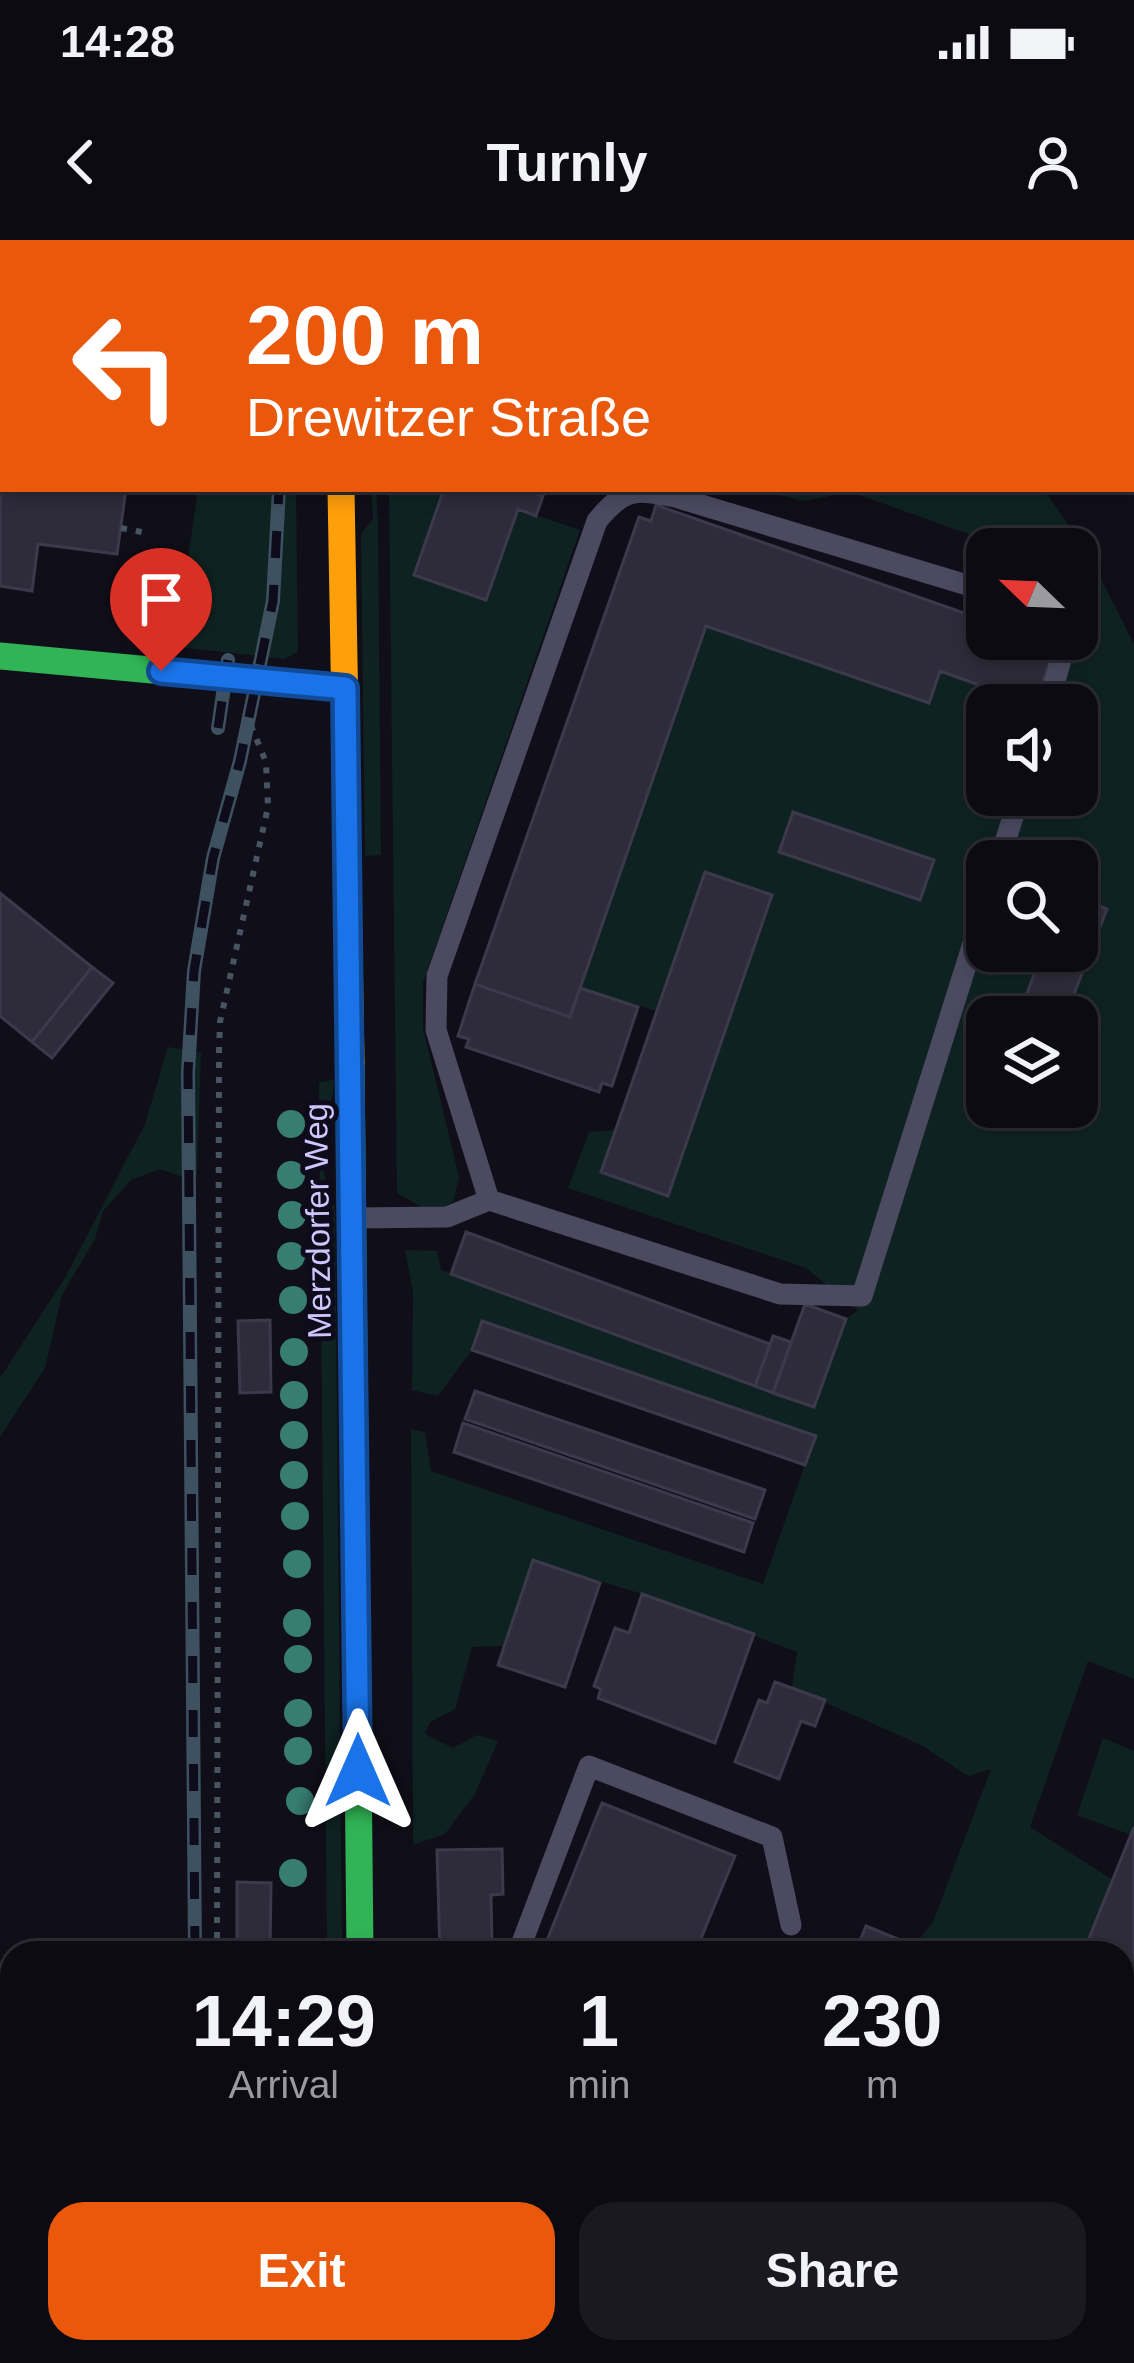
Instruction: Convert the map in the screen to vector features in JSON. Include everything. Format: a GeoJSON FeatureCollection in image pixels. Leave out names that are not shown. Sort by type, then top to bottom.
{"type":"FeatureCollection","features":[{"type":"Feature","properties":{"kind":"street","name":"Merzdorfer Weg"},"geometry":{"type":"LineString","coordinates":[[341,492],[360,1941]]}},
{"type":"Feature","properties":{"kind":"street"},"geometry":{"type":"LineString","coordinates":[[0,656],[345,688]]}},
{"type":"Feature","properties":{"kind":"lane"},"geometry":{"type":"LineString","coordinates":[[649,492],[966,586]]}},
{"type":"Feature","properties":{"kind":"lane"},"geometry":{"type":"LineString","coordinates":[[489,1200],[436,1030],[437,976],[597,520],[612,495]]}},
{"type":"Feature","properties":{"kind":"lane"},"geometry":{"type":"LineString","coordinates":[[354,1218],[446,1217],[489,1200],[780,1294],[862,1296],[966,966]]}},
{"type":"Feature","properties":{"kind":"lane"},"geometry":{"type":"LineString","coordinates":[[523,1941],[589,1766],[772,1837],[791,1925]]}},
{"type":"Feature","properties":{"kind":"path"},"geometry":{"type":"LineString","coordinates":[[121,528],[147,532]]}},
{"type":"Feature","properties":{"kind":"path"},"geometry":{"type":"LineString","coordinates":[[217,1941],[220,1022],[268,807],[266,762],[234,677]]}},
{"type":"Feature","properties":{"kind":"green space"},"geometry":{"type":"Polygon","coordinates":[[[198,492],[296,492],[298,652],[284,659],[169,646],[153,617],[179,620],[198,492]]]}},
{"type":"Feature","properties":{"kind":"green space"},"geometry":{"type":"Polygon","coordinates":[[[371,492],[376,492],[381,855],[365,856],[361,534],[373,519],[371,492]]]}},
{"type":"Feature","properties":{"kind":"green space"},"geometry":{"type":"Polygon","coordinates":[[[389,492],[443,492],[414,575],[485,600],[518,509],[580,530],[423,983],[423,1028],[459,1177],[453,1202],[432,1213],[397,1193],[389,492]]]}},
{"type":"Feature","properties":{"kind":"green space"},"geometry":{"type":"Polygon","coordinates":[[[766,492],[851,492],[804,501],[766,492]]]}},
{"type":"Feature","properties":{"kind":"green space"},"geometry":{"type":"Polygon","coordinates":[[[851,492],[1045,492],[1071,528],[966,528],[966,533],[851,492]]]}},
{"type":"Feature","properties":{"kind":"green space"},"geometry":{"type":"Polygon","coordinates":[[[1098,573],[1134,644],[1134,1679],[1088,1661],[1030,1827],[1113,1880],[1088,1941],[918,1941],[933,1922],[991,1769],[968,1776],[921,1745],[792,1688],[797,1652],[642,1594],[534,1561],[503,1646],[472,1647],[455,1709],[430,1722],[425,1734],[453,1748],[477,1735],[498,1741],[475,1794],[445,1834],[413,1845],[411,1429],[425,1432],[431,1471],[763,1584],[815,1436],[482,1321],[472,1350],[438,1396],[412,1390],[413,1293],[405,1250],[437,1251],[441,1270],[814,1406],[846,1319],[858,1310],[806,1268],[568,1188],[589,1132],[616,1130],[602,1172],[669,1195],[772,895],[705,872],[657,1011],[580,988],[706,626],[928,703],[940,671],[977,684],[966,684],[966,816],[1098,816],[1098,684],[1047,684],[1061,660],[1098,660],[1098,573]]]}},
{"type":"Feature","properties":{"kind":"green space"},"geometry":{"type":"Polygon","coordinates":[[[168,1047],[201,1053],[197,1175],[183,1177],[160,1169],[131,1180],[103,1211],[95,1239],[62,1295],[45,1368],[0,1437],[0,1378],[66,1276],[145,1124],[168,1047]]]}},
{"type":"Feature","properties":{"kind":"green space"},"geometry":{"type":"Polygon","coordinates":[[[334,1080],[323,1159],[335,1208],[342,1941],[327,1941],[319,1082],[334,1080]]]}},
{"type":"Feature","properties":{"kind":"green space"},"geometry":{"type":"Polygon","coordinates":[[[1103,1738],[1134,1751],[1131,1835],[1077,1815],[1103,1738]]]}},
{"type":"Feature","properties":{"kind":"building"},"geometry":{"type":"Polygon","coordinates":[[[0,492],[126,492],[117,554],[38,544],[32,591],[0,586],[0,492]]]}},
{"type":"Feature","properties":{"kind":"building"},"geometry":{"type":"Polygon","coordinates":[[[443,492],[543,496],[536,516],[518,509],[486,600],[414,575],[443,492]]]}},
{"type":"Feature","properties":{"kind":"building"},"geometry":{"type":"Polygon","coordinates":[[[656,505],[966,614],[966,660],[1050,661],[1042,684],[976,684],[940,671],[929,703],[706,626],[570,1017],[475,984],[639,517],[651,521],[656,505]]]}},
{"type":"Feature","properties":{"kind":"building"},"geometry":{"type":"Polygon","coordinates":[[[793,812],[934,860],[920,900],[779,852],[793,812]]]}},
{"type":"Feature","properties":{"kind":"building"},"geometry":{"type":"Polygon","coordinates":[[[705,872],[772,895],[668,1196],[601,1172],[705,872]]]}},
{"type":"Feature","properties":{"kind":"building"},"geometry":{"type":"Polygon","coordinates":[[[0,893],[92,967],[32,1042],[0,1016],[0,893]]]}},
{"type":"Feature","properties":{"kind":"building"},"geometry":{"type":"Polygon","coordinates":[[[1098,905],[1107,909],[1098,932],[1098,905]]]}},
{"type":"Feature","properties":{"kind":"building"},"geometry":{"type":"Polygon","coordinates":[[[92,967],[113,983],[52,1058],[32,1042],[92,967]]]}},
{"type":"Feature","properties":{"kind":"building"},"geometry":{"type":"Polygon","coordinates":[[[1035,972],[1082,972],[1073,996],[1026,996],[1035,972]]]}},
{"type":"Feature","properties":{"kind":"building"},"geometry":{"type":"Polygon","coordinates":[[[475,984],[570,1017],[580,988],[638,1007],[612,1086],[602,1083],[599,1092],[466,1047],[469,1039],[458,1036],[475,984]]]}},
{"type":"Feature","properties":{"kind":"building"},"geometry":{"type":"Polygon","coordinates":[[[466,1232],[770,1344],[755,1386],[451,1274],[466,1232]]]}},
{"type":"Feature","properties":{"kind":"building"},"geometry":{"type":"Polygon","coordinates":[[[805,1304],[846,1319],[814,1407],[773,1393],[805,1304]]]}},
{"type":"Feature","properties":{"kind":"building"},"geometry":{"type":"Polygon","coordinates":[[[270,1320],[271,1392],[240,1393],[238,1321],[270,1320]]]}},
{"type":"Feature","properties":{"kind":"building"},"geometry":{"type":"Polygon","coordinates":[[[482,1321],[816,1436],[805,1465],[472,1350],[482,1321]]]}},
{"type":"Feature","properties":{"kind":"building"},"geometry":{"type":"Polygon","coordinates":[[[773,1336],[791,1342],[773,1393],[755,1386],[773,1336]]]}},
{"type":"Feature","properties":{"kind":"building"},"geometry":{"type":"Polygon","coordinates":[[[475,1391],[765,1490],[755,1519],[465,1419],[475,1391]]]}},
{"type":"Feature","properties":{"kind":"building"},"geometry":{"type":"Polygon","coordinates":[[[463,1423],[753,1523],[744,1552],[454,1452],[463,1423]]]}},
{"type":"Feature","properties":{"kind":"building"},"geometry":{"type":"Polygon","coordinates":[[[533,1560],[600,1583],[565,1687],[498,1665],[533,1560]]]}},
{"type":"Feature","properties":{"kind":"building"},"geometry":{"type":"Polygon","coordinates":[[[642,1594],[754,1634],[715,1743],[598,1698],[601,1689],[594,1686],[615,1628],[629,1633],[642,1594]]]}},
{"type":"Feature","properties":{"kind":"building"},"geometry":{"type":"Polygon","coordinates":[[[775,1682],[825,1700],[815,1726],[801,1721],[779,1779],[735,1762],[759,1700],[767,1703],[775,1682]]]}},
{"type":"Feature","properties":{"kind":"building"},"geometry":{"type":"Polygon","coordinates":[[[602,1803],[735,1856],[700,1941],[547,1941],[602,1803]]]}},
{"type":"Feature","properties":{"kind":"building"},"geometry":{"type":"Polygon","coordinates":[[[1134,1827],[1134,1941],[1088,1941],[1134,1827]]]}},
{"type":"Feature","properties":{"kind":"building"},"geometry":{"type":"Polygon","coordinates":[[[502,1849],[503,1894],[491,1895],[492,1941],[440,1941],[437,1850],[502,1849]]]}},
{"type":"Feature","properties":{"kind":"building"},"geometry":{"type":"Polygon","coordinates":[[[237,1882],[271,1883],[270,1941],[237,1941],[237,1882]]]}},
{"type":"Feature","properties":{"kind":"building"},"geometry":{"type":"Polygon","coordinates":[[[866,1926],[903,1941],[860,1941],[866,1926]]]}},
{"type":"Feature","properties":{"kind":"railway"},"geometry":{"type":"LineString","coordinates":[[195,1941],[188,1072],[194,971],[213,858],[240,761],[273,601],[279,492]]}},
{"type":"Feature","properties":{"kind":"railway"},"geometry":{"type":"LineString","coordinates":[[218,728],[228,660]]}},
{"type":"Feature","properties":{"kind":"traffic: fast"},"geometry":{"type":"LineString","coordinates":[[0,656],[345,688]]}},
{"type":"Feature","properties":{"kind":"traffic: fast"},"geometry":{"type":"LineString","coordinates":[[351,1062],[360,1941]]}},
{"type":"Feature","properties":{"kind":"traffic: slow"},"geometry":{"type":"LineString","coordinates":[[341,492],[351,1062]]}},
{"type":"Feature","properties":{"kind":"route"},"geometry":{"type":"LineString","coordinates":[[161,671],[345,688],[358,1771]]}}]}
